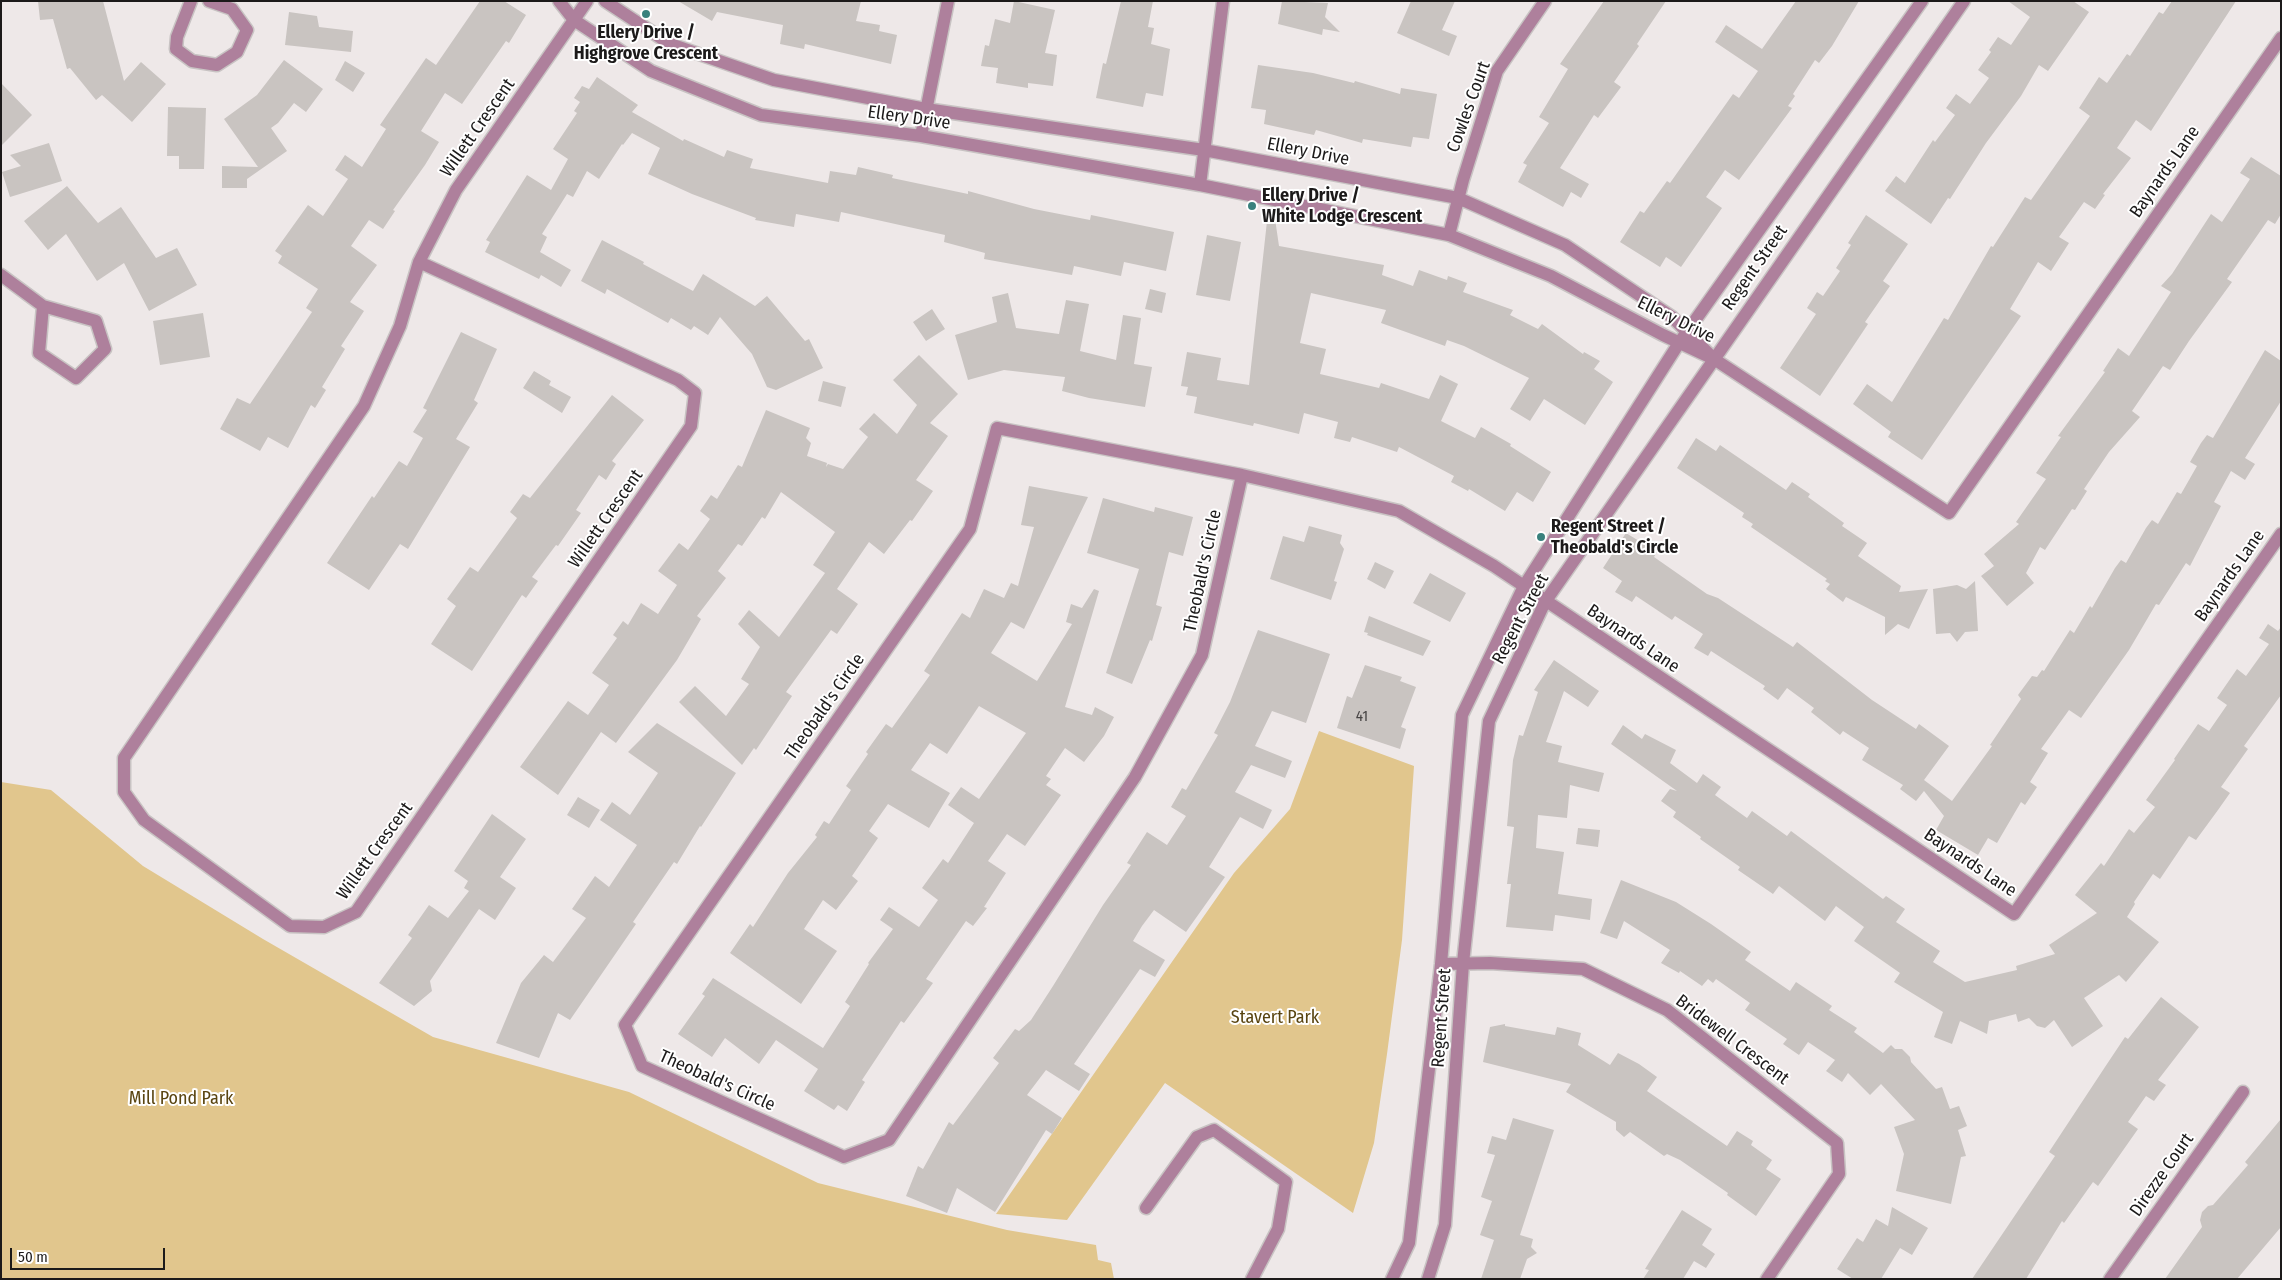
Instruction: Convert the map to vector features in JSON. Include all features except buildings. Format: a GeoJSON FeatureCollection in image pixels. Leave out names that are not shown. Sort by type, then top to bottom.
{"type":"FeatureCollection","features":[{"type":"Feature","properties":{"kind":"street"},"geometry":{"type":"LineString","coordinates":[[191,1],[177,37],[176,49],[192,61],[217,65],[237,52],[247,30],[232,9],[209,1]]}},
{"type":"Feature","properties":{"kind":"street","name":"Ellery Drive"},"geometry":{"type":"LineString","coordinates":[[559,1],[574,20],[650,70],[761,115],[921,136],[1200,185],[1449,235],[1551,276],[1679,343],[1714,359]]}},
{"type":"Feature","properties":{"kind":"street","name":"Willett Crescent"},"geometry":{"type":"LineString","coordinates":[[419,262],[678,380],[695,394],[691,426],[356,912],[324,927],[290,926],[144,820],[124,792],[124,758],[364,406],[400,326],[419,262],[456,190],[587,1]]}},
{"type":"Feature","properties":{"kind":"street","name":"Ellery Drive"},"geometry":{"type":"LineString","coordinates":[[605,1],[670,44],[774,80],[926,109],[1204,150],[1458,198],[1565,245],[1672,317],[1714,359]]}},
{"type":"Feature","properties":{"kind":"street"},"geometry":{"type":"LineString","coordinates":[[921,136],[948,1]]}},
{"type":"Feature","properties":{"kind":"street"},"geometry":{"type":"LineString","coordinates":[[1200,185],[1223,1]]}},
{"type":"Feature","properties":{"kind":"street","name":"Cowles Court"},"geometry":{"type":"LineString","coordinates":[[1449,235],[1458,198],[1497,71],[1545,1]]}},
{"type":"Feature","properties":{"kind":"street","name":"Regent Street"},"geometry":{"type":"LineString","coordinates":[[1392,1279],[1409,1243],[1442,964],[1462,715],[1524,586],[1679,343],[1922,1]]}},
{"type":"Feature","properties":{"kind":"street","name":"Regent Street"},"geometry":{"type":"LineString","coordinates":[[1428,1279],[1445,1225],[1464,963],[1489,721],[1545,602],[1964,1]]}},
{"type":"Feature","properties":{"kind":"street","name":"Baynards Lane"},"geometry":{"type":"LineString","coordinates":[[1714,359],[1949,513],[2281,38]]}},
{"type":"Feature","properties":{"kind":"street"},"geometry":{"type":"LineString","coordinates":[[1,275],[43,306],[96,321],[105,349],[76,378],[39,353],[43,306]]}},
{"type":"Feature","properties":{"kind":"street","name":"Theobald's Circle"},"geometry":{"type":"LineString","coordinates":[[1242,474],[1202,655],[1135,777],[889,1140],[844,1157],[642,1066],[625,1026],[970,529],[997,428],[1242,474],[1399,511],[1524,586],[1545,602]]}},
{"type":"Feature","properties":{"kind":"street","name":"Baynards Lane"},"geometry":{"type":"LineString","coordinates":[[1545,602],[2014,914],[2281,534]]}},
{"type":"Feature","properties":{"kind":"street","name":"Bridewell Crescent"},"geometry":{"type":"LineString","coordinates":[[1442,964],[1464,963],[1583,969],[1667,1010],[1837,1143],[1839,1174],[1767,1279]]}},
{"type":"Feature","properties":{"kind":"street","name":"Direzze Court"},"geometry":{"type":"LineString","coordinates":[[2110,1279],[2243,1092]]}},
{"type":"Feature","properties":{"kind":"street"},"geometry":{"type":"LineString","coordinates":[[1146,1208],[1197,1137],[1214,1130],[1286,1182],[1278,1229],[1252,1279]]}},
{"type":"Feature","properties":{"kind":"green space","name":"Stavert Park"},"geometry":{"type":"Polygon","coordinates":[[[1319,731],[1414,766],[1402,940],[1387,1054],[1374,1143],[1353,1213],[1165,1083],[1067,1220],[996,1214],[1234,873],[1290,809],[1319,731]]]}},
{"type":"Feature","properties":{"kind":"green space","name":"Mill Pond Park"},"geometry":{"type":"Polygon","coordinates":[[[1,782],[51,790],[143,866],[263,939],[433,1037],[629,1092],[818,1183],[1007,1230],[1096,1245],[1098,1260],[1111,1263],[1114,1279],[1,1279],[1,782]]]}},
{"type":"Feature","properties":{"kind":"place","name":"Ellery Drive / Highgrove Crescent"},"geometry":{"type":"Point","coordinates":[646,14]}},
{"type":"Feature","properties":{"kind":"place","name":"Ellery Drive / White Lodge Crescent"},"geometry":{"type":"Point","coordinates":[1252,206]}},
{"type":"Feature","properties":{"kind":"place","name":"Regent Street / Theobald's Circle"},"geometry":{"type":"Point","coordinates":[1541,537]}}]}
